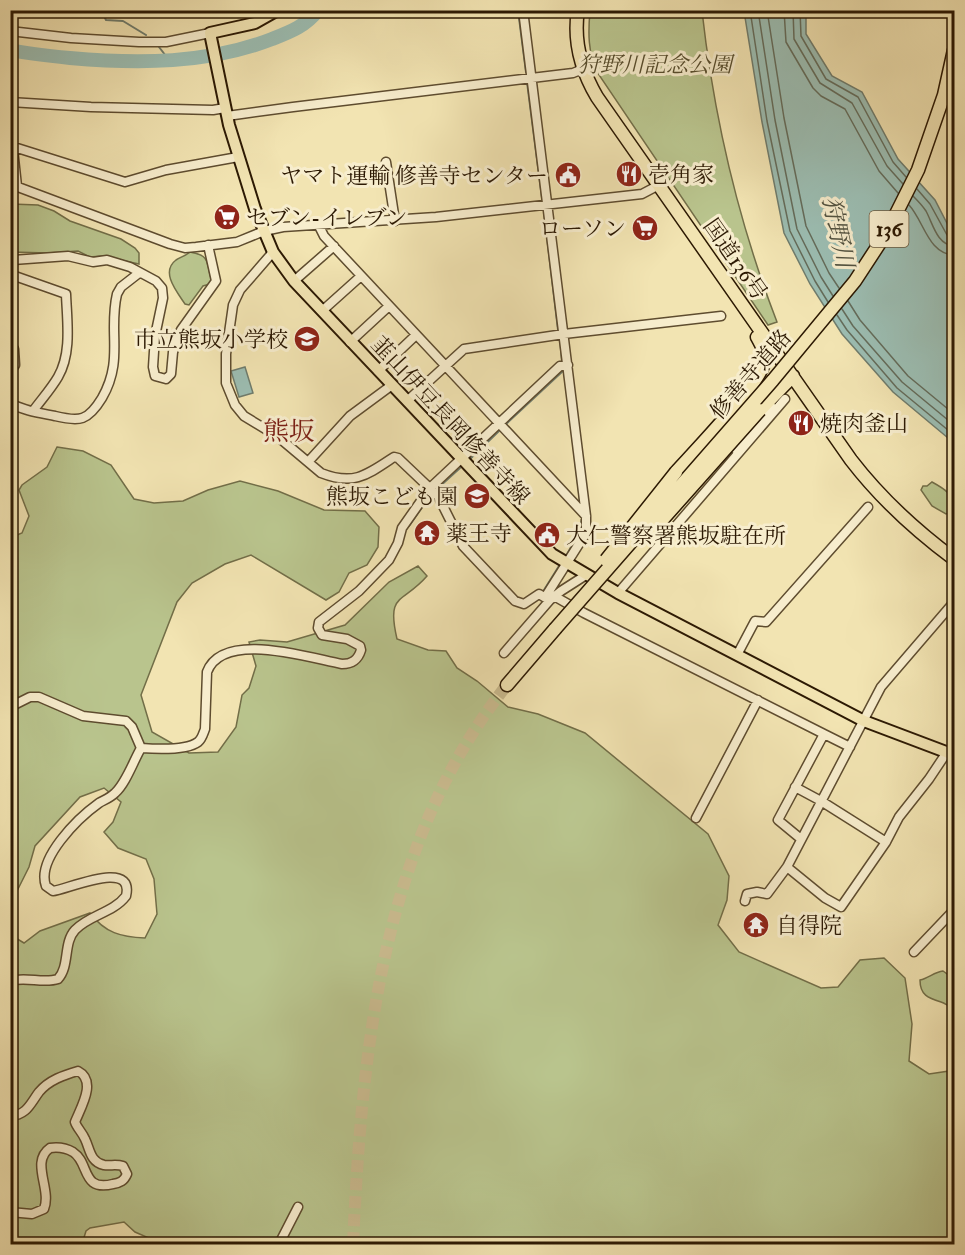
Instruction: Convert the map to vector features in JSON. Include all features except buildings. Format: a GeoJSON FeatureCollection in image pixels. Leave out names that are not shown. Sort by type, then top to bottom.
{"type":"FeatureCollection","features":[{"type":"Feature","properties":{"kind":"highway","name":"国道136号"},"geometry":{"type":"LineString","coordinates":[[578,10],[576,32],[578,51],[583,69],[597,97],[728,287],[868,482],[908,523],[954,559]]}},
{"type":"Feature","properties":{"kind":"highway","name":"修善寺道路"},"geometry":{"type":"LineString","coordinates":[[507,685],[773,380],[836,306],[873,256],[903,203],[918,170],[944,95],[954,50]]}},
{"type":"Feature","properties":{"kind":"highway"},"geometry":{"type":"LineString","coordinates":[[555,629],[579,593],[676,472],[757,378],[764,364],[763,348],[735,308],[728,287]]}},
{"type":"Feature","properties":{"kind":"highway"},"geometry":{"type":"LineString","coordinates":[[757,378],[772,368],[784,364]]}},
{"type":"Feature","properties":{"kind":"highway"},"geometry":{"type":"LineString","coordinates":[[581,602],[595,592],[613,573],[760,411],[778,398],[793,376]]}},
{"type":"Feature","properties":{"kind":"main road"},"geometry":{"type":"LineString","coordinates":[[211,35],[255,22],[278,10]]}},
{"type":"Feature","properties":{"kind":"main road","name":"韮山伊豆長岡修善寺線"},"geometry":{"type":"LineString","coordinates":[[211,35],[226,112],[238,157],[273,252],[294,281],[350,342],[546,549],[567,564],[618,593],[864,721],[951,753]]}},
{"type":"Feature","properties":{"kind":"street"},"geometry":{"type":"LineString","coordinates":[[504,653],[550,597],[584,536],[586,516],[523,10]]}},
{"type":"Feature","properties":{"kind":"street"},"geometry":{"type":"LineString","coordinates":[[10,31],[139,42],[166,42],[211,35]]}},
{"type":"Feature","properties":{"kind":"street"},"geometry":{"type":"LineString","coordinates":[[10,102],[226,112],[532,78],[573,73],[583,69]]}},
{"type":"Feature","properties":{"kind":"street"},"geometry":{"type":"LineString","coordinates":[[10,121],[14,147],[14,185],[185,248],[237,242],[264,231],[283,228],[395,221],[642,194],[659,185]]}},
{"type":"Feature","properties":{"kind":"street"},"geometry":{"type":"LineString","coordinates":[[14,147],[125,182],[166,170],[238,157]]}},
{"type":"Feature","properties":{"kind":"street"},"geometry":{"type":"LineString","coordinates":[[386,162],[395,221]]}},
{"type":"Feature","properties":{"kind":"street"},"geometry":{"type":"LineString","coordinates":[[319,226],[324,236],[586,516]]}},
{"type":"Feature","properties":{"kind":"street"},"geometry":{"type":"LineString","coordinates":[[33,411],[58,378],[63,366],[68,329],[66,294],[12,275],[14,260],[68,256],[93,262],[107,260],[130,267],[156,281],[164,292],[155,336],[153,367],[155,376],[166,379],[171,374],[173,352],[181,330],[216,281],[208,245]]}},
{"type":"Feature","properties":{"kind":"street"},"geometry":{"type":"LineString","coordinates":[[294,281],[334,246]]}},
{"type":"Feature","properties":{"kind":"street"},"geometry":{"type":"LineString","coordinates":[[273,252],[257,268],[236,297],[229,326],[225,377],[228,391],[240,412],[277,436],[326,475],[352,478],[366,476],[394,457],[398,459],[442,501],[463,546],[515,601],[524,604],[539,594],[550,597],[850,747]]}},
{"type":"Feature","properties":{"kind":"street"},"geometry":{"type":"LineString","coordinates":[[10,403],[33,411],[75,420],[82,419],[93,411],[107,389],[113,374],[117,294],[121,287],[139,273]]}},
{"type":"Feature","properties":{"kind":"street"},"geometry":{"type":"LineString","coordinates":[[322,311],[361,276]]}},
{"type":"Feature","properties":{"kind":"street"},"geometry":{"type":"LineString","coordinates":[[350,342],[389,306]]}},
{"type":"Feature","properties":{"kind":"street"},"geometry":{"type":"LineString","coordinates":[[407,401],[464,349],[564,334],[722,316]]}},
{"type":"Feature","properties":{"kind":"street"},"geometry":{"type":"LineString","coordinates":[[378,370],[416,335]]}},
{"type":"Feature","properties":{"kind":"street"},"geometry":{"type":"LineString","coordinates":[[10,346],[14,350],[15,362],[10,372]]}},
{"type":"Feature","properties":{"kind":"street"},"geometry":{"type":"LineString","coordinates":[[141,748],[158,750],[181,747],[198,742],[203,737],[207,672],[210,664],[224,653],[277,650],[342,664],[352,663],[357,659],[361,650],[360,646],[347,639],[322,635],[318,628],[319,622],[359,591],[389,561],[402,528],[430,488],[560,366],[568,365]]}},
{"type":"Feature","properties":{"kind":"street"},"geometry":{"type":"LineString","coordinates":[[308,462],[350,416],[392,385]]}},
{"type":"Feature","properties":{"kind":"street"},"geometry":{"type":"LineString","coordinates":[[618,593],[726,466],[731,453],[778,398]]}},
{"type":"Feature","properties":{"kind":"street"},"geometry":{"type":"LineString","coordinates":[[737,655],[755,621],[766,622],[868,507]]}},
{"type":"Feature","properties":{"kind":"street"},"geometry":{"type":"LineString","coordinates":[[550,597],[586,575]]}},
{"type":"Feature","properties":{"kind":"street"},"geometry":{"type":"LineString","coordinates":[[745,901],[750,892],[767,894],[787,867],[881,687],[954,602]]}},
{"type":"Feature","properties":{"kind":"street"},"geometry":{"type":"LineString","coordinates":[[10,707],[30,698],[39,697],[83,716],[126,721],[132,727],[141,748]]}},
{"type":"Feature","properties":{"kind":"street"},"geometry":{"type":"LineString","coordinates":[[696,818],[758,700]]}},
{"type":"Feature","properties":{"kind":"street"},"geometry":{"type":"LineString","coordinates":[[801,839],[778,820],[824,734]]}},
{"type":"Feature","properties":{"kind":"street"},"geometry":{"type":"LineString","coordinates":[[10,981],[19,978],[52,981],[58,979],[64,969],[74,932],[111,909],[126,896],[127,887],[123,882],[111,878],[90,879],[53,891],[46,886],[44,872],[50,855],[64,837],[98,803],[115,793],[141,748]]}},
{"type":"Feature","properties":{"kind":"street"},"geometry":{"type":"LineString","coordinates":[[787,867],[825,898],[841,907],[886,842],[899,817],[951,753]]}},
{"type":"Feature","properties":{"kind":"street"},"geometry":{"type":"LineString","coordinates":[[795,787],[822,801],[886,842]]}},
{"type":"Feature","properties":{"kind":"street"},"geometry":{"type":"LineString","coordinates":[[914,952],[954,910]]}},
{"type":"Feature","properties":{"kind":"street"},"geometry":{"type":"LineString","coordinates":[[10,1116],[20,1115],[26,1111],[39,1092],[55,1079],[78,1071],[84,1074],[87,1091],[75,1122],[87,1143],[89,1152],[101,1165],[123,1166],[127,1174],[121,1182],[97,1185],[88,1177],[75,1153],[50,1148],[42,1154],[40,1159],[46,1195],[44,1209],[32,1214],[10,1212]]}},
{"type":"Feature","properties":{"kind":"street"},"geometry":{"type":"LineString","coordinates":[[279,1245],[298,1207]]}},
{"type":"Feature","properties":{"kind":"green space","name":"狩野川記念公園"},"geometry":{"type":"Polygon","coordinates":[[[590,11],[702,11],[713,91],[729,169],[751,246],[777,322],[768,325],[597,72],[589,42],[590,11]]]}},
{"type":"Feature","properties":{"kind":"green space"},"geometry":{"type":"Polygon","coordinates":[[[11,204],[38,205],[70,221],[121,239],[139,253],[139,264],[102,256],[90,257],[78,251],[11,252],[11,204]]]}},
{"type":"Feature","properties":{"kind":"green space"},"geometry":{"type":"Polygon","coordinates":[[[190,252],[203,256],[212,279],[210,284],[203,286],[189,305],[185,304],[174,288],[170,270],[176,260],[190,252]]]}},
{"type":"Feature","properties":{"kind":"green space"},"geometry":{"type":"Polygon","coordinates":[[[57,447],[83,451],[111,465],[134,499],[154,503],[183,501],[208,490],[240,481],[278,491],[324,510],[365,511],[379,527],[378,547],[367,565],[349,573],[339,592],[326,600],[251,555],[225,564],[192,583],[177,602],[141,695],[152,732],[189,753],[218,752],[236,727],[242,695],[249,688],[256,666],[249,642],[260,640],[287,642],[345,625],[389,582],[418,566],[427,576],[395,606],[394,624],[397,639],[428,650],[446,651],[457,668],[477,681],[508,707],[538,714],[585,733],[708,834],[729,876],[727,900],[718,925],[739,952],[821,988],[838,987],[860,960],[884,958],[905,978],[912,1024],[909,1061],[929,1074],[949,1071],[954,1065],[954,1244],[154,1244],[149,1238],[135,1232],[124,1222],[90,1228],[86,1231],[82,1244],[11,1244],[11,935],[24,943],[40,931],[90,913],[114,933],[145,938],[157,914],[154,879],[146,859],[118,848],[104,832],[113,822],[121,802],[104,788],[80,797],[35,846],[29,867],[11,903],[10,538],[22,533],[29,516],[19,490],[22,485],[47,467],[57,447]]]}},
{"type":"Feature","properties":{"kind":"green space"},"geometry":{"type":"Polygon","coordinates":[[[932,482],[948,493],[953,501],[954,511],[946,514],[932,506],[921,490],[923,486],[932,482]]]}},
{"type":"Feature","properties":{"kind":"green space"},"geometry":{"type":"Polygon","coordinates":[[[943,971],[954,979],[954,1007],[929,997],[921,989],[920,980],[943,971]]]}},
{"type":"Feature","properties":{"kind":"water","name":"狩野川"},"geometry":{"type":"Polygon","coordinates":[[[744,11],[806,11],[806,34],[832,76],[862,92],[898,159],[935,200],[954,237],[954,443],[893,392],[842,334],[810,284],[784,233],[762,122],[744,11]]]}},
{"type":"Feature","properties":{"kind":"water"},"geometry":{"type":"Polygon","coordinates":[[[245,367],[253,393],[239,397],[231,371],[245,367]]]}},
{"type":"Feature","properties":{"kind":"waterway"},"geometry":{"type":"LineString","coordinates":[[101,10],[106,20],[123,21],[146,35]]}},
{"type":"Feature","properties":{"kind":"waterway"},"geometry":{"type":"LineString","coordinates":[[10,50],[70,58],[121,61],[198,58],[248,47],[279,36],[303,24],[318,10]]}},
{"type":"Feature","properties":{"kind":"waterway"},"geometry":{"type":"LineString","coordinates":[[518,10],[526,72]]}},
{"type":"Feature","properties":{"kind":"waterway"},"geometry":{"type":"LineString","coordinates":[[159,47],[169,60]]}},
{"type":"Feature","properties":{"kind":"waterway"},"geometry":{"type":"LineString","coordinates":[[527,82],[542,198]]}},
{"type":"Feature","properties":{"kind":"waterway"},"geometry":{"type":"LineString","coordinates":[[544,212],[558,330]]}},
{"type":"Feature","properties":{"kind":"waterway"},"geometry":{"type":"LineString","coordinates":[[560,338],[562,362]]}},
{"type":"Feature","properties":{"kind":"waterway"},"geometry":{"type":"LineString","coordinates":[[564,370],[580,501]]}},
{"type":"Feature","properties":{"kind":"waterway"},"geometry":{"type":"LineString","coordinates":[[506,424],[564,370]]}},
{"type":"Feature","properties":{"kind":"waterway"},"geometry":{"type":"LineString","coordinates":[[469,460],[499,431]]}},
{"type":"Feature","properties":{"kind":"waterway"},"geometry":{"type":"LineString","coordinates":[[439,487],[460,468]]}},
{"type":"Feature","properties":{"kind":"waterway"},"geometry":{"type":"LineString","coordinates":[[409,526],[430,496]]}},
{"type":"Feature","properties":{"kind":"waterway"},"geometry":{"type":"LineString","coordinates":[[566,556],[579,533],[582,519]]}},
{"type":"Feature","properties":{"kind":"waterway"},"geometry":{"type":"LineString","coordinates":[[544,590],[559,566]]}},
{"type":"Feature","properties":{"kind":"tunnel"},"geometry":{"type":"LineString","coordinates":[[353,1244],[363,1097],[372,1024],[386,951],[405,880],[431,811],[465,746],[507,685]]}},
{"type":"Feature","properties":{"kind":"place","name":"壱角家"},"geometry":{"type":"Point","coordinates":[629,174]}},
{"type":"Feature","properties":{"kind":"place","name":"ヤマト運輸 修善寺センター"},"geometry":{"type":"Point","coordinates":[568,175]}},
{"type":"Feature","properties":{"kind":"place","name":"セブン-イレブン"},"geometry":{"type":"Point","coordinates":[227,217]}},
{"type":"Feature","properties":{"kind":"place","name":"ローソン"},"geometry":{"type":"Point","coordinates":[645,228]}},
{"type":"Feature","properties":{"kind":"place","name":"市立熊坂小学校"},"geometry":{"type":"Point","coordinates":[307,339]}},
{"type":"Feature","properties":{"kind":"place","name":"焼肉釜山"},"geometry":{"type":"Point","coordinates":[801,423]}},
{"type":"Feature","properties":{"kind":"place","name":"熊坂こども園"},"geometry":{"type":"Point","coordinates":[477,496]}},
{"type":"Feature","properties":{"kind":"place","name":"薬王寺"},"geometry":{"type":"Point","coordinates":[427,533]}},
{"type":"Feature","properties":{"kind":"place","name":"大仁警察署熊坂駐在所"},"geometry":{"type":"Point","coordinates":[547,535]}},
{"type":"Feature","properties":{"kind":"place","name":"自得院"},"geometry":{"type":"Point","coordinates":[756,925]}},
{"type":"Feature","properties":{"kind":"district","name":"熊坂"},"geometry":{"type":"Point","coordinates":[289,431]}}]}
